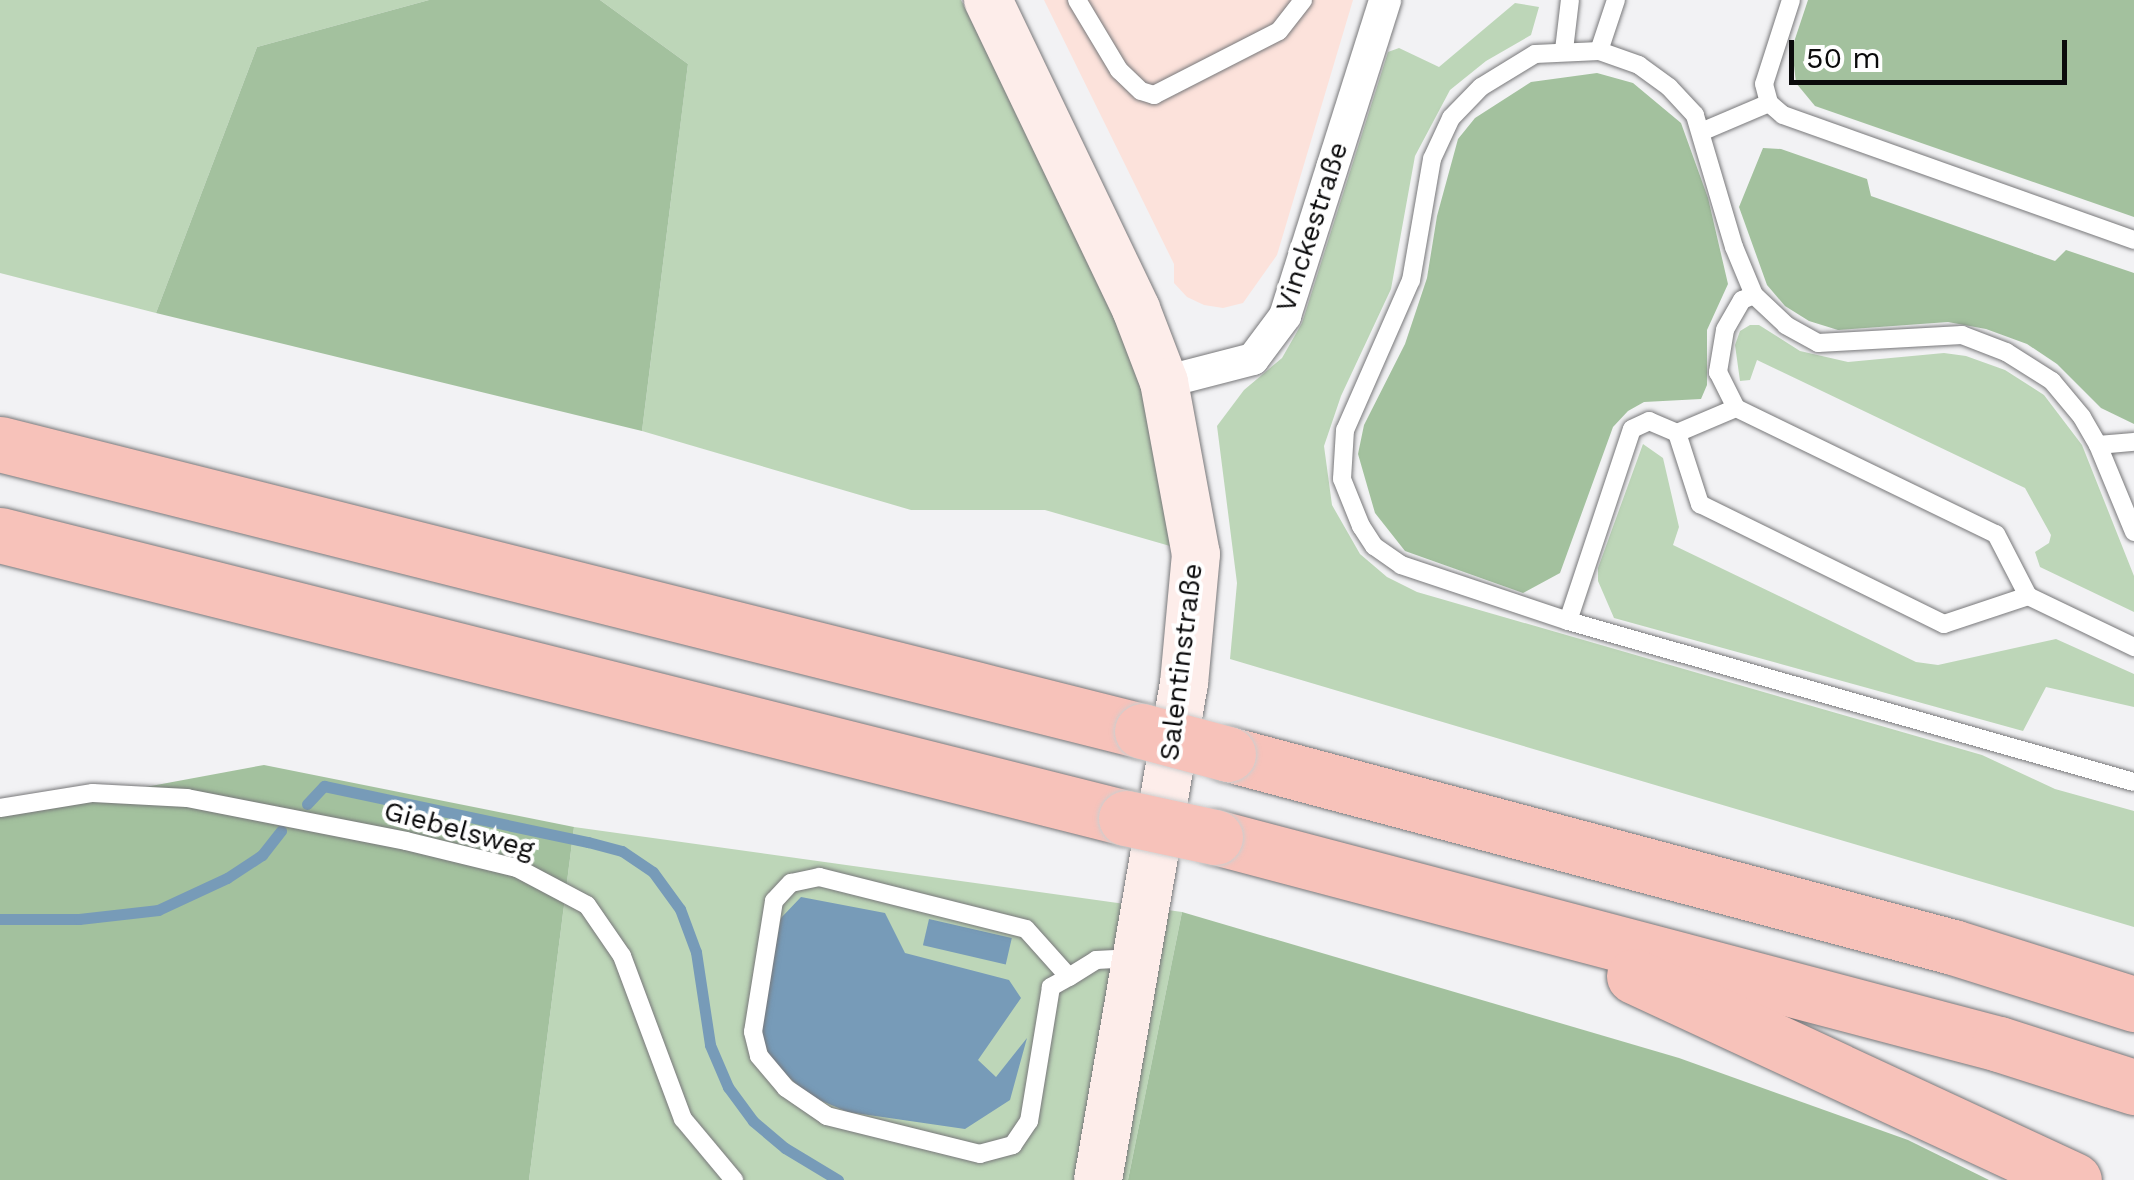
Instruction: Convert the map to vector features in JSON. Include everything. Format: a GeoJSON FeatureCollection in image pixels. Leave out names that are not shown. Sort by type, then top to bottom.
{"type":"FeatureCollection","features":[{"type":"Feature","properties":{"kind":"highway"},"geometry":{"type":"LineString","coordinates":[[0,444],[1142,731],[1953,948],[2134,1004]]}},
{"type":"Feature","properties":{"kind":"highway"},"geometry":{"type":"LineString","coordinates":[[0,535],[1126,818],[1216,837],[1999,1044],[2134,1088]]}},
{"type":"Feature","properties":{"kind":"highway"},"geometry":{"type":"LineString","coordinates":[[1388,882],[1664,988],[2074,1180]]}},
{"type":"Feature","properties":{"kind":"street","name":"Salentinstraße"},"geometry":{"type":"LineString","coordinates":[[988,0],[1136,309],[1164,382],[1196,554],[1184,683],[1098,1180]]}},
{"type":"Feature","properties":{"kind":"street","name":"Vinckestraße"},"geometry":{"type":"LineString","coordinates":[[1164,382],[1253,358],[1285,316],[1385,0]]}},
{"type":"Feature","properties":{"kind":"lane"},"geometry":{"type":"LineString","coordinates":[[1077,0],[1119,70],[1141,90],[1154,95],[1280,31],[1302,0]]}},
{"type":"Feature","properties":{"kind":"lane"},"geometry":{"type":"LineString","coordinates":[[1564,50],[1570,0]]}},
{"type":"Feature","properties":{"kind":"lane"},"geometry":{"type":"LineString","coordinates":[[1599,51],[1616,0]]}},
{"type":"Feature","properties":{"kind":"lane"},"geometry":{"type":"LineString","coordinates":[[1791,0],[1764,84],[1769,103],[1800,124],[2134,240]]}},
{"type":"Feature","properties":{"kind":"lane"},"geometry":{"type":"LineString","coordinates":[[2134,532],[2098,446],[2052,381],[2006,352],[1962,336],[1818,344],[1786,325],[1754,295],[1734,247],[1696,116],[1670,87],[1639,65],[1599,51],[1535,54],[1481,87],[1451,118],[1432,159],[1410,280],[1344,430],[1342,480],[1374,546],[1401,565],[1568,621],[2134,782]]}},
{"type":"Feature","properties":{"kind":"lane"},"geometry":{"type":"LineString","coordinates":[[1700,132],[1769,103]]}},
{"type":"Feature","properties":{"kind":"lane"},"geometry":{"type":"LineString","coordinates":[[1754,295],[1742,300],[1724,330],[1718,372],[1736,408],[1996,534],[2028,596],[2134,647]]}},
{"type":"Feature","properties":{"kind":"lane"},"geometry":{"type":"LineString","coordinates":[[1568,621],[1632,429],[1649,422],[1677,434],[1736,408]]}},
{"type":"Feature","properties":{"kind":"lane"},"geometry":{"type":"LineString","coordinates":[[1677,434],[1700,504],[1944,624],[2028,596]]}},
{"type":"Feature","properties":{"kind":"lane"},"geometry":{"type":"LineString","coordinates":[[2098,446],[2134,442]]}},
{"type":"Feature","properties":{"kind":"lane","name":"Giebelsweg"},"geometry":{"type":"LineString","coordinates":[[0,808],[94,792],[188,798],[406,841],[517,868],[587,905],[622,956],[683,1119],[734,1180]]}},
{"type":"Feature","properties":{"kind":"lane"},"geometry":{"type":"LineString","coordinates":[[1068,977],[1026,929],[820,878],[791,882],[774,902],[753,1032],[759,1056],[786,1088],[826,1116],[980,1154],[1013,1146],[1029,1121],[1051,988],[1096,960],[1135,958]]}},
{"type":"Feature","properties":{"kind":"shaded area"},"geometry":{"type":"Polygon","coordinates":[[[1044,0],[1353,0],[1277,255],[1243,303],[1223,308],[1204,305],[1187,297],[1174,283],[1174,264],[1044,0]]]}},
{"type":"Feature","properties":{"kind":"green space"},"geometry":{"type":"Polygon","coordinates":[[[0,0],[429,0],[257,47],[156,313],[0,273],[0,0]]]}},
{"type":"Feature","properties":{"kind":"green space"},"geometry":{"type":"Polygon","coordinates":[[[429,0],[600,0],[688,64],[642,431],[156,313],[257,47],[429,0]]]}},
{"type":"Feature","properties":{"kind":"green space"},"geometry":{"type":"Polygon","coordinates":[[[600,0],[961,0],[1092,263],[1151,405],[1170,546],[1045,510],[911,510],[642,431],[688,64],[600,0]]]}},
{"type":"Feature","properties":{"kind":"green space"},"geometry":{"type":"Polygon","coordinates":[[[1808,0],[2134,0],[2134,217],[1815,106],[1796,83],[1792,48],[1808,0]]]}},
{"type":"Feature","properties":{"kind":"green space"},"geometry":{"type":"Polygon","coordinates":[[[1515,3],[1539,7],[1531,35],[1486,61],[1450,90],[1415,156],[1391,289],[1341,396],[1324,446],[1332,505],[1360,554],[1387,577],[1417,592],[1982,755],[2055,789],[2134,811],[2134,927],[1230,659],[1237,583],[1217,426],[1244,390],[1282,358],[1302,323],[1388,52],[1399,48],[1439,67],[1515,3]]]}},
{"type":"Feature","properties":{"kind":"green space"},"geometry":{"type":"Polygon","coordinates":[[[1597,73],[1633,83],[1681,123],[1708,198],[1728,284],[1707,330],[1707,385],[1701,399],[1644,402],[1628,411],[1613,427],[1560,573],[1523,593],[1405,551],[1375,513],[1358,454],[1364,425],[1405,344],[1427,278],[1437,216],[1458,139],[1475,118],[1531,82],[1597,73]]]}},
{"type":"Feature","properties":{"kind":"green space"},"geometry":{"type":"Polygon","coordinates":[[[1763,148],[1781,149],[1867,179],[1871,196],[2055,261],[2066,250],[2134,273],[2134,424],[2101,408],[2057,364],[2027,344],[1986,329],[1948,322],[1838,330],[1809,321],[1785,306],[1767,285],[1739,207],[1763,148]]]}},
{"type":"Feature","properties":{"kind":"green space"},"geometry":{"type":"Polygon","coordinates":[[[1759,325],[1800,351],[1848,362],[1944,353],[1966,356],[2005,370],[2044,395],[2082,445],[2134,576],[2134,612],[2040,567],[2035,552],[2049,543],[2051,535],[2025,488],[1757,360],[1750,380],[1740,381],[1735,345],[1740,331],[1759,325]]]}},
{"type":"Feature","properties":{"kind":"green space"},"geometry":{"type":"Polygon","coordinates":[[[1643,444],[1663,458],[1679,527],[1673,545],[1916,662],[1938,665],[2056,639],[2134,674],[2134,707],[2046,687],[2023,731],[1614,618],[1598,581],[1598,568],[1643,444]]]}},
{"type":"Feature","properties":{"kind":"green space"},"geometry":{"type":"Polygon","coordinates":[[[264,765],[574,827],[529,1180],[0,1180],[0,814],[264,765]]]}},
{"type":"Feature","properties":{"kind":"green space"},"geometry":{"type":"Polygon","coordinates":[[[574,827],[1182,912],[1128,1180],[529,1180],[574,827]]]}},
{"type":"Feature","properties":{"kind":"green space"},"geometry":{"type":"Polygon","coordinates":[[[1182,912],[1679,1058],[1908,1140],[1989,1180],[1128,1180],[1182,912]]]}},
{"type":"Feature","properties":{"kind":"water"},"geometry":{"type":"Polygon","coordinates":[[[801,897],[885,913],[905,953],[1009,980],[1021,998],[978,1060],[996,1077],[1027,1038],[1010,1100],[965,1129],[848,1112],[810,1096],[774,1064],[759,1035],[781,918],[801,897]]]}},
{"type":"Feature","properties":{"kind":"water"},"geometry":{"type":"Polygon","coordinates":[[[929,919],[1012,938],[1006,964],[923,945],[929,919]]]}},
{"type":"Feature","properties":{"kind":"waterway"},"geometry":{"type":"LineString","coordinates":[[307,804],[324,786],[588,842],[622,851],[653,872],[680,909],[696,952],[710,1045],[728,1087],[753,1121],[785,1148],[838,1180]]}},
{"type":"Feature","properties":{"kind":"waterway"},"geometry":{"type":"LineString","coordinates":[[0,919],[79,919],[158,910],[227,878],[262,855],[281,831]]}}]}
